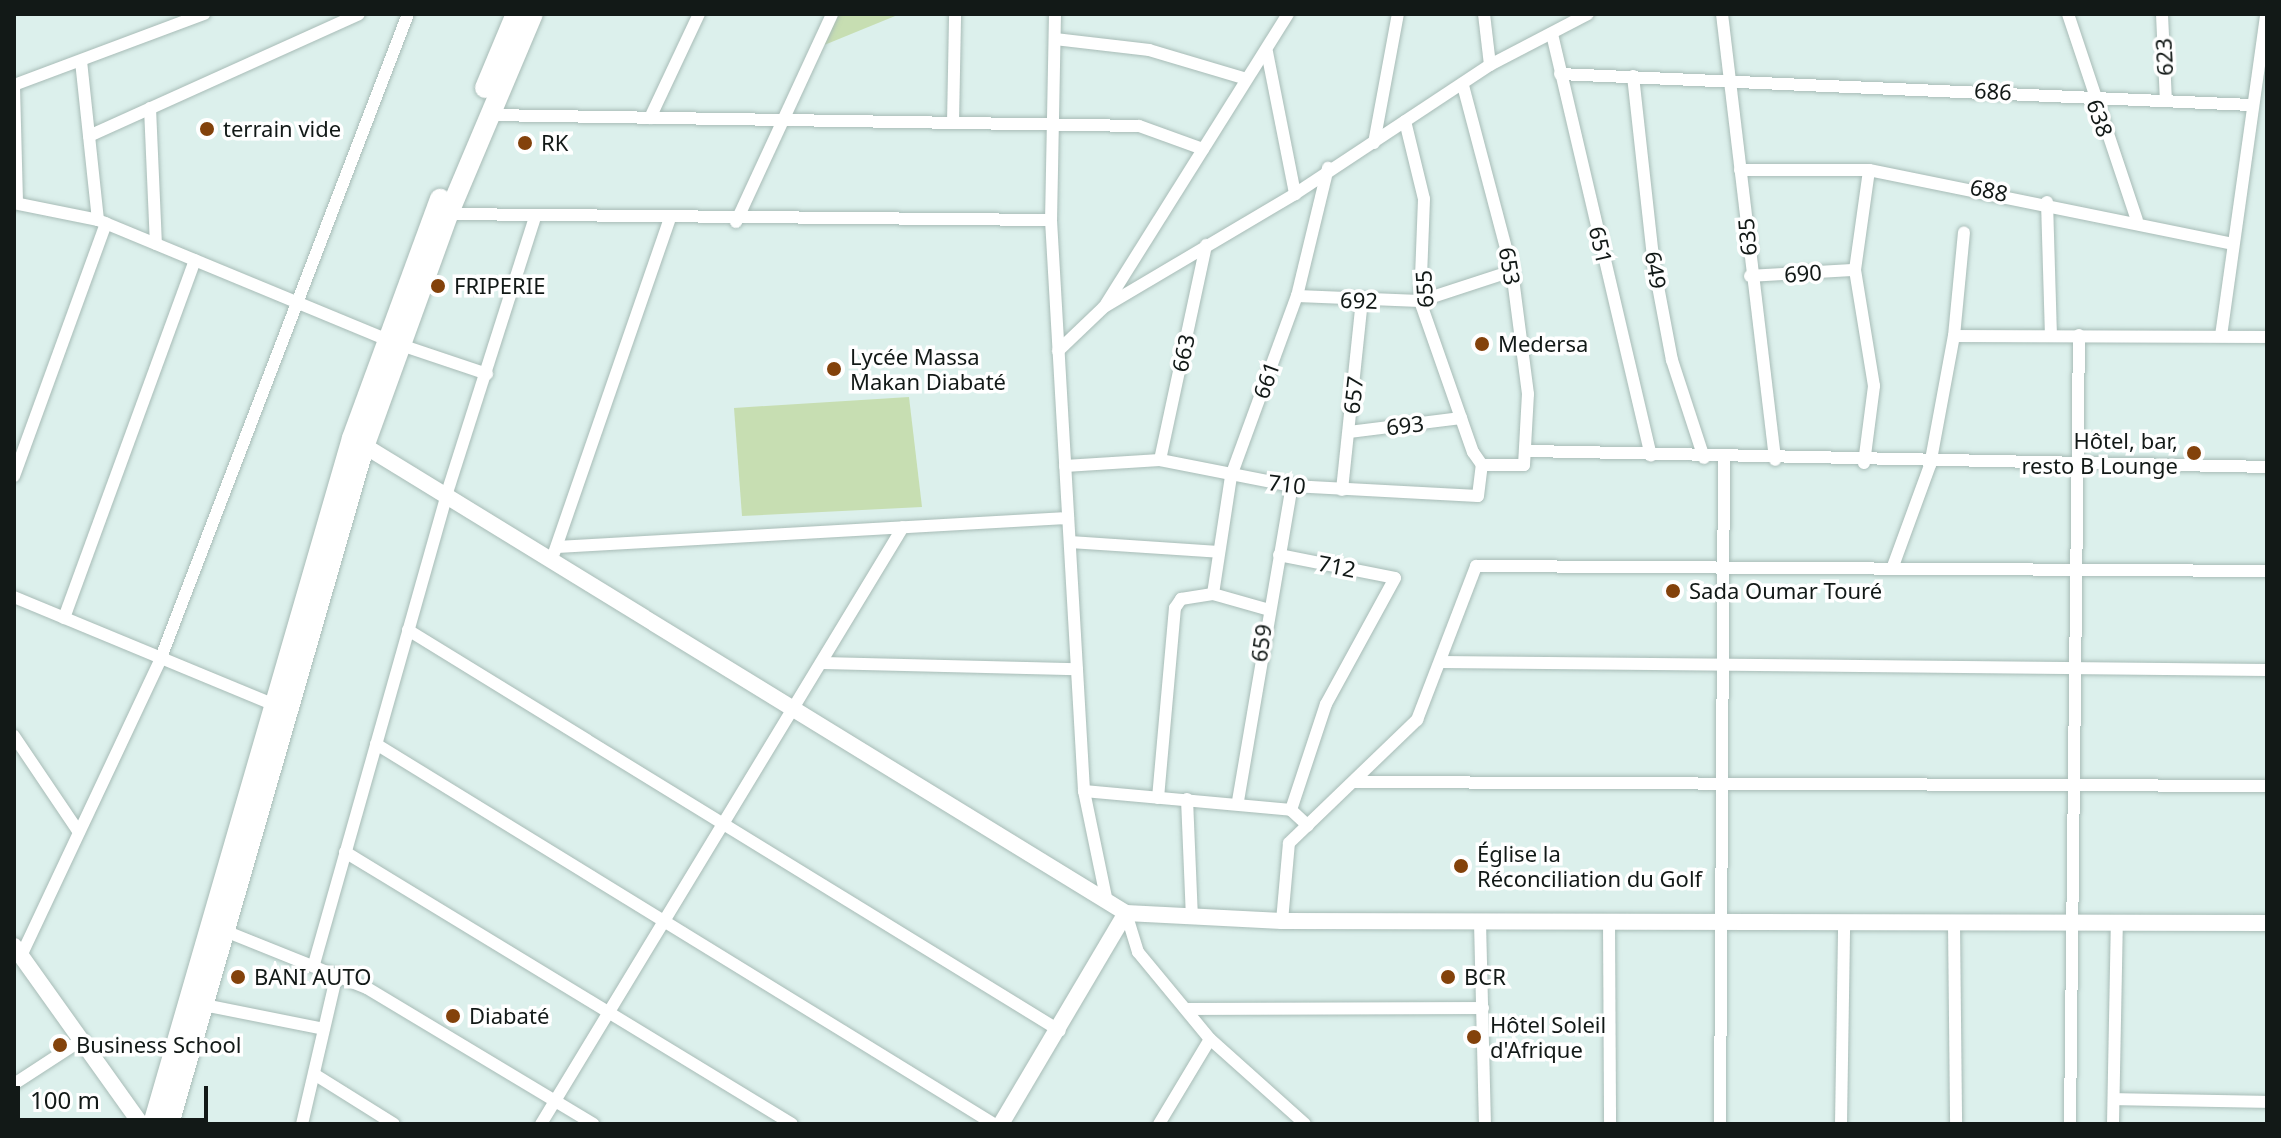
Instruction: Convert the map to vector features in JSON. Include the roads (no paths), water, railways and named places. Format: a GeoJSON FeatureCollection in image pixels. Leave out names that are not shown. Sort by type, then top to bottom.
{"type":"FeatureCollection","features":[{"type":"Feature","properties":{"kind":"main road"},"geometry":{"type":"LineString","coordinates":[[153,1124],[217,929],[358,442],[391,341],[516,14]]}},
{"type":"Feature","properties":{"kind":"main road"},"geometry":{"type":"LineString","coordinates":[[442,213],[533,14]]}},
{"type":"Feature","properties":{"kind":"main road"},"geometry":{"type":"LineString","coordinates":[[169,1124],[204,1005],[217,929]]}},
{"type":"Feature","properties":{"kind":"street"},"geometry":{"type":"LineString","coordinates":[[204,14],[14,86],[16,203],[102,221],[294,297],[391,341],[487,374]]}},
{"type":"Feature","properties":{"kind":"street"},"geometry":{"type":"LineString","coordinates":[[89,136],[359,14]]}},
{"type":"Feature","properties":{"kind":"street"},"geometry":{"type":"LineString","coordinates":[[141,1124],[18,951],[160,660],[294,297],[408,14]]}},
{"type":"Feature","properties":{"kind":"street"},"geometry":{"type":"LineString","coordinates":[[650,118],[699,14]]}},
{"type":"Feature","properties":{"kind":"street"},"geometry":{"type":"LineString","coordinates":[[736,222],[778,120],[832,14]]}},
{"type":"Feature","properties":{"kind":"street"},"geometry":{"type":"LineString","coordinates":[[953,123],[955,14]]}},
{"type":"Feature","properties":{"kind":"street"},"geometry":{"type":"LineString","coordinates":[[1055,14],[1051,220],[1058,351],[1084,791],[1106,897]]}},
{"type":"Feature","properties":{"kind":"street"},"geometry":{"type":"LineString","coordinates":[[1104,307],[1246,79],[1267,52],[1288,14]]}},
{"type":"Feature","properties":{"kind":"street"},"geometry":{"type":"LineString","coordinates":[[1374,143],[1398,14]]}},
{"type":"Feature","properties":{"kind":"street"},"geometry":{"type":"LineString","coordinates":[[1484,14],[1490,65]]}},
{"type":"Feature","properties":{"kind":"street"},"geometry":{"type":"LineString","coordinates":[[1058,351],[1104,307],[1295,194],[1328,168],[1374,143],[1490,65],[1588,14]]}},
{"type":"Feature","properties":{"kind":"street","name":"635"},"geometry":{"type":"LineString","coordinates":[[1722,14],[1734,82],[1750,276],[1775,460]]}},
{"type":"Feature","properties":{"kind":"street","name":"638"},"geometry":{"type":"LineString","coordinates":[[2068,14],[2093,98],[2137,220]]}},
{"type":"Feature","properties":{"kind":"street","name":"623"},"geometry":{"type":"LineString","coordinates":[[2162,14],[2166,101]]}},
{"type":"Feature","properties":{"kind":"street"},"geometry":{"type":"LineString","coordinates":[[2221,336],[2266,14]]}},
{"type":"Feature","properties":{"kind":"street","name":"651"},"geometry":{"type":"LineString","coordinates":[[1552,34],[1651,456]]}},
{"type":"Feature","properties":{"kind":"street"},"geometry":{"type":"LineString","coordinates":[[1055,39],[1149,50],[1246,79]]}},
{"type":"Feature","properties":{"kind":"street"},"geometry":{"type":"LineString","coordinates":[[1267,52],[1295,194]]}},
{"type":"Feature","properties":{"kind":"street"},"geometry":{"type":"LineString","coordinates":[[14,476],[102,221],[81,61]]}},
{"type":"Feature","properties":{"kind":"street","name":"686"},"geometry":{"type":"LineString","coordinates":[[1560,74],[2252,105]]}},
{"type":"Feature","properties":{"kind":"street","name":"649"},"geometry":{"type":"LineString","coordinates":[[1633,76],[1656,279],[1672,360],[1704,458]]}},
{"type":"Feature","properties":{"kind":"street","name":"653"},"geometry":{"type":"LineString","coordinates":[[1463,85],[1512,271],[1530,451]]}},
{"type":"Feature","properties":{"kind":"street"},"geometry":{"type":"LineString","coordinates":[[150,108],[156,244]]}},
{"type":"Feature","properties":{"kind":"street"},"geometry":{"type":"LineString","coordinates":[[489,115],[1139,126],[1203,149]]}},
{"type":"Feature","properties":{"kind":"street","name":"655"},"geometry":{"type":"LineString","coordinates":[[1405,121],[1424,199],[1420,301],[1473,452],[1482,465]]}},
{"type":"Feature","properties":{"kind":"street","name":"661"},"geometry":{"type":"LineString","coordinates":[[1213,594],[1231,476],[1297,296],[1328,168]]}},
{"type":"Feature","properties":{"kind":"street","name":"688"},"geometry":{"type":"LineString","coordinates":[[1740,170],[1869,170],[2137,220],[2233,244]]}},
{"type":"Feature","properties":{"kind":"street"},"geometry":{"type":"LineString","coordinates":[[1864,463],[1874,386],[1855,270],[1869,170]]}},
{"type":"Feature","properties":{"kind":"street"},"geometry":{"type":"LineString","coordinates":[[2047,202],[2051,335]]}},
{"type":"Feature","properties":{"kind":"street"},"geometry":{"type":"LineString","coordinates":[[442,213],[736,222],[1051,220]]}},
{"type":"Feature","properties":{"kind":"street"},"geometry":{"type":"LineString","coordinates":[[314,964],[446,496],[535,217]]}},
{"type":"Feature","properties":{"kind":"street"},"geometry":{"type":"LineString","coordinates":[[554,554],[669,220]]}},
{"type":"Feature","properties":{"kind":"street"},"geometry":{"type":"LineString","coordinates":[[1892,569],[1930,465],[1954,336],[1964,232]]}},
{"type":"Feature","properties":{"kind":"street","name":"663"},"geometry":{"type":"LineString","coordinates":[[1160,460],[1206,245]]}},
{"type":"Feature","properties":{"kind":"street"},"geometry":{"type":"LineString","coordinates":[[64,618],[195,260]]}},
{"type":"Feature","properties":{"kind":"street","name":"690"},"geometry":{"type":"LineString","coordinates":[[1750,276],[1855,270]]}},
{"type":"Feature","properties":{"kind":"street","name":"692"},"geometry":{"type":"LineString","coordinates":[[1297,296],[1420,301],[1512,271]]}},
{"type":"Feature","properties":{"kind":"street","name":"657"},"geometry":{"type":"LineString","coordinates":[[1342,490],[1362,301]]}},
{"type":"Feature","properties":{"kind":"street"},"geometry":{"type":"LineString","coordinates":[[2070,1124],[2079,335]]}},
{"type":"Feature","properties":{"kind":"street"},"geometry":{"type":"LineString","coordinates":[[1954,336],[2267,337]]}},
{"type":"Feature","properties":{"kind":"street","name":"693"},"geometry":{"type":"LineString","coordinates":[[1349,432],[1461,418]]}},
{"type":"Feature","properties":{"kind":"street"},"geometry":{"type":"LineString","coordinates":[[358,442],[446,496],[554,554],[795,708],[1106,897],[1126,913],[1138,952],[1210,1039],[1291,1119],[1305,1124]]}},
{"type":"Feature","properties":{"kind":"street"},"geometry":{"type":"LineString","coordinates":[[1482,465],[1524,465],[1530,451],[1930,465],[2267,467]]}},
{"type":"Feature","properties":{"kind":"street"},"geometry":{"type":"LineString","coordinates":[[1720,1124],[1724,459]]}},
{"type":"Feature","properties":{"kind":"street","name":"710"},"geometry":{"type":"LineString","coordinates":[[1065,466],[1160,460],[1292,486],[1478,496],[1482,465]]}},
{"type":"Feature","properties":{"kind":"street","name":"659"},"geometry":{"type":"LineString","coordinates":[[1238,801],[1266,609],[1292,486]]}},
{"type":"Feature","properties":{"kind":"street"},"geometry":{"type":"LineString","coordinates":[[554,554],[903,527],[1068,518]]}},
{"type":"Feature","properties":{"kind":"street"},"geometry":{"type":"LineString","coordinates":[[541,1124],[903,527]]}},
{"type":"Feature","properties":{"kind":"street"},"geometry":{"type":"LineString","coordinates":[[1070,542],[1219,552]]}},
{"type":"Feature","properties":{"kind":"street","name":"712"},"geometry":{"type":"LineString","coordinates":[[1279,555],[1395,578],[1326,704],[1291,810]]}},
{"type":"Feature","properties":{"kind":"street"},"geometry":{"type":"LineString","coordinates":[[1282,921],[1289,843],[1417,720],[1476,566],[2267,571]]}},
{"type":"Feature","properties":{"kind":"street"},"geometry":{"type":"LineString","coordinates":[[1158,798],[1175,608],[1181,599],[1213,594],[1266,609]]}},
{"type":"Feature","properties":{"kind":"street"},"geometry":{"type":"LineString","coordinates":[[14,597],[160,660],[283,707]]}},
{"type":"Feature","properties":{"kind":"street"},"geometry":{"type":"LineString","coordinates":[[408,630],[1060,1031]]}},
{"type":"Feature","properties":{"kind":"street"},"geometry":{"type":"LineString","coordinates":[[1440,662],[2267,670]]}},
{"type":"Feature","properties":{"kind":"street"},"geometry":{"type":"LineString","coordinates":[[823,663],[1077,669]]}},
{"type":"Feature","properties":{"kind":"street"},"geometry":{"type":"LineString","coordinates":[[14,736],[78,831]]}},
{"type":"Feature","properties":{"kind":"street"},"geometry":{"type":"LineString","coordinates":[[376,744],[994,1124]]}},
{"type":"Feature","properties":{"kind":"street"},"geometry":{"type":"LineString","coordinates":[[1354,782],[2267,786]]}},
{"type":"Feature","properties":{"kind":"street"},"geometry":{"type":"LineString","coordinates":[[1084,791],[1238,801],[1291,810],[1308,826]]}},
{"type":"Feature","properties":{"kind":"street"},"geometry":{"type":"LineString","coordinates":[[1187,799],[1192,916]]}},
{"type":"Feature","properties":{"kind":"street"},"geometry":{"type":"LineString","coordinates":[[345,852],[792,1124]]}},
{"type":"Feature","properties":{"kind":"street"},"geometry":{"type":"LineString","coordinates":[[1126,913],[1282,921],[2267,923]]}},
{"type":"Feature","properties":{"kind":"street"},"geometry":{"type":"LineString","coordinates":[[1001,1124],[1060,1031],[1126,913]]}},
{"type":"Feature","properties":{"kind":"street"},"geometry":{"type":"LineString","coordinates":[[1609,921],[1610,1124]]}},
{"type":"Feature","properties":{"kind":"street"},"geometry":{"type":"LineString","coordinates":[[1480,922],[1485,1124]]}},
{"type":"Feature","properties":{"kind":"street"},"geometry":{"type":"LineString","coordinates":[[1841,1124],[1844,922]]}},
{"type":"Feature","properties":{"kind":"street"},"geometry":{"type":"LineString","coordinates":[[2113,1124],[2117,922]]}},
{"type":"Feature","properties":{"kind":"street"},"geometry":{"type":"LineString","coordinates":[[1954,923],[1956,1124]]}},
{"type":"Feature","properties":{"kind":"street"},"geometry":{"type":"LineString","coordinates":[[217,929],[337,974],[593,1124]]}},
{"type":"Feature","properties":{"kind":"street"},"geometry":{"type":"LineString","coordinates":[[302,1124],[337,974]]}},
{"type":"Feature","properties":{"kind":"street"},"geometry":{"type":"LineString","coordinates":[[204,1005],[324,1029]]}},
{"type":"Feature","properties":{"kind":"street"},"geometry":{"type":"LineString","coordinates":[[1187,1009],[1483,1008]]}},
{"type":"Feature","properties":{"kind":"street"},"geometry":{"type":"LineString","coordinates":[[1159,1124],[1210,1039]]}},
{"type":"Feature","properties":{"kind":"street"},"geometry":{"type":"LineString","coordinates":[[14,1084],[80,1041]]}},
{"type":"Feature","properties":{"kind":"street"},"geometry":{"type":"LineString","coordinates":[[314,1074],[394,1124]]}},
{"type":"Feature","properties":{"kind":"street"},"geometry":{"type":"LineString","coordinates":[[2114,1099],[2267,1102]]}},
{"type":"Feature","properties":{"kind":"place","name":"terrain vide"},"geometry":{"type":"Point","coordinates":[207,129]}},
{"type":"Feature","properties":{"kind":"place","name":"RK"},"geometry":{"type":"Point","coordinates":[525,143]}},
{"type":"Feature","properties":{"kind":"place","name":"FRIPERIE"},"geometry":{"type":"Point","coordinates":[438,286]}},
{"type":"Feature","properties":{"kind":"place","name":"Medersa"},"geometry":{"type":"Point","coordinates":[1482,344]}},
{"type":"Feature","properties":{"kind":"place","name":"Lycée Massa Makan Diabaté"},"geometry":{"type":"Point","coordinates":[834,369]}},
{"type":"Feature","properties":{"kind":"place","name":"Hôtel, bar, resto B Lounge"},"geometry":{"type":"Point","coordinates":[2194,453]}},
{"type":"Feature","properties":{"kind":"place","name":"Sada Oumar Touré"},"geometry":{"type":"Point","coordinates":[1673,591]}},
{"type":"Feature","properties":{"kind":"place","name":"Église la Réconciliation du Golf"},"geometry":{"type":"Point","coordinates":[1461,866]}},
{"type":"Feature","properties":{"kind":"place","name":"BANI AUTO"},"geometry":{"type":"Point","coordinates":[238,977]}},
{"type":"Feature","properties":{"kind":"place","name":"BCR"},"geometry":{"type":"Point","coordinates":[1448,977]}},
{"type":"Feature","properties":{"kind":"place","name":"Diabaté"},"geometry":{"type":"Point","coordinates":[453,1016]}},
{"type":"Feature","properties":{"kind":"place","name":"Hôtel Soleil d'Afrique"},"geometry":{"type":"Point","coordinates":[1474,1037]}},
{"type":"Feature","properties":{"kind":"place","name":"Business School"},"geometry":{"type":"Point","coordinates":[60,1045]}}]}
